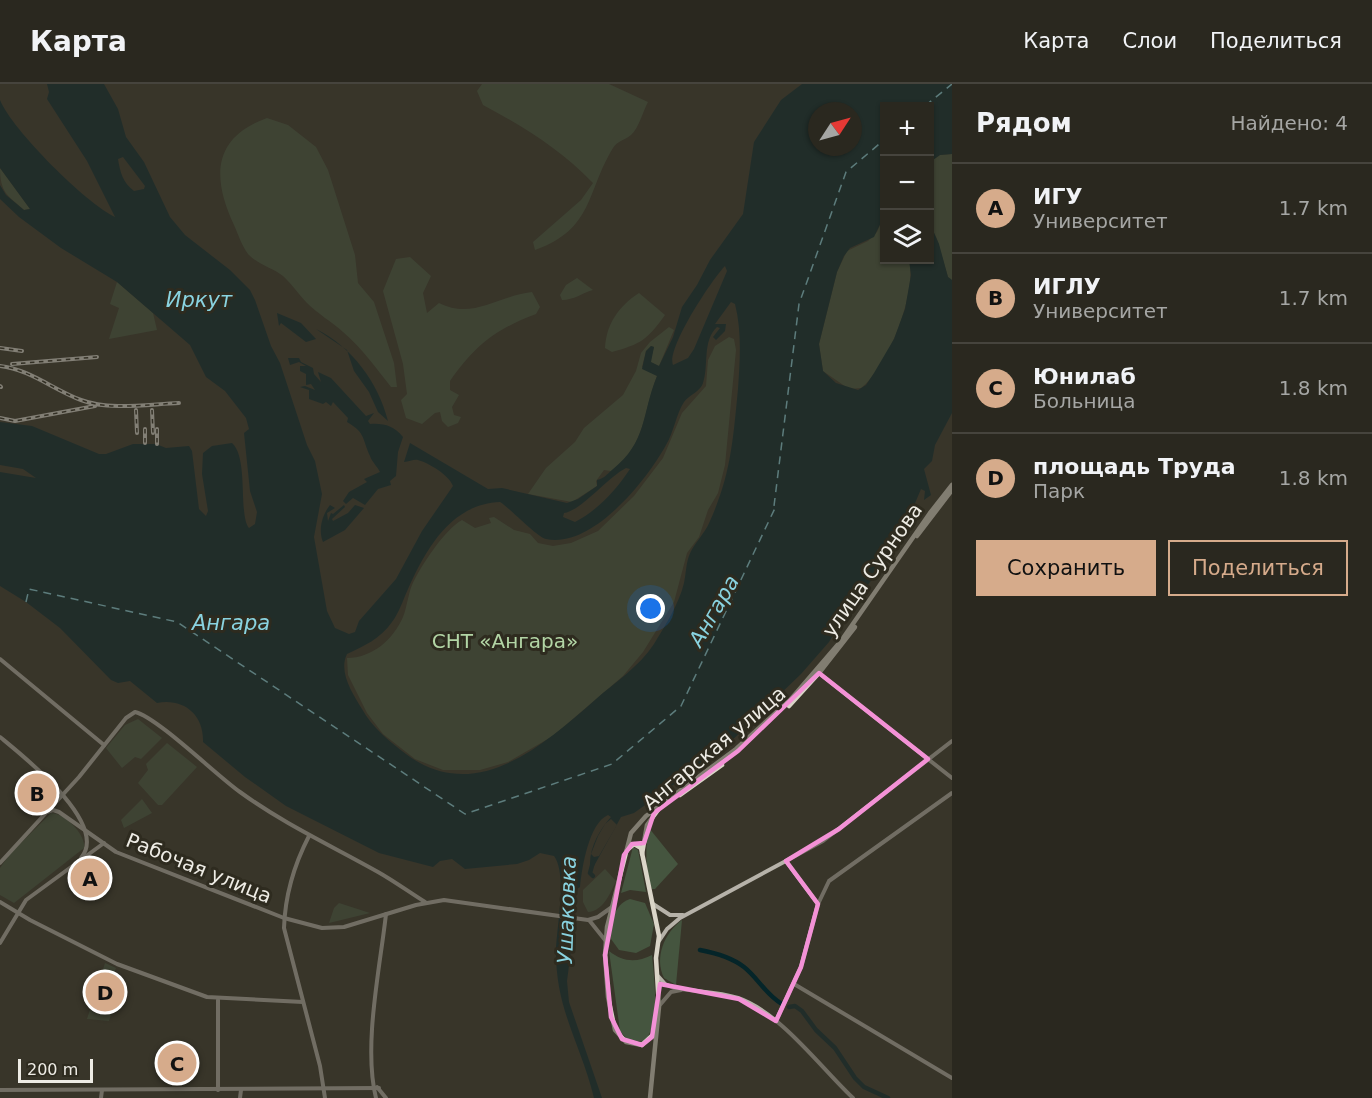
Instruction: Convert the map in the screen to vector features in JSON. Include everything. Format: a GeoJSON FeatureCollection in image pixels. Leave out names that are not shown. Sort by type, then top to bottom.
{"type":"FeatureCollection","features":[{"type":"Feature","properties":{"kind":"main road","name":"улица Сурнова"},"geometry":{"type":"LineString","coordinates":[[818,672],[952,485]]}},
{"type":"Feature","properties":{"kind":"main road","name":"улица Сурнова"},"geometry":{"type":"LineString","coordinates":[[818,672],[952,490]]}},
{"type":"Feature","properties":{"kind":"main road"},"geometry":{"type":"LineString","coordinates":[[0,659],[104,745]]}},
{"type":"Feature","properties":{"kind":"main road"},"geometry":{"type":"LineString","coordinates":[[818,672],[952,778]]}},
{"type":"Feature","properties":{"kind":"main road","name":"Ангарская улица"},"geometry":{"type":"LineString","coordinates":[[642,854],[645,831],[654,813],[738,751],[794,701],[818,672]]}},
{"type":"Feature","properties":{"kind":"main road","name":"Ангарская улица"},"geometry":{"type":"LineString","coordinates":[[624,855],[630,833],[639,822],[736,749],[776,714],[818,672]]}},
{"type":"Feature","properties":{"kind":"main road"},"geometry":{"type":"LineString","coordinates":[[0,863],[64,793],[129,715],[135,712],[147,717],[241,793],[309,836],[426,902]]}},
{"type":"Feature","properties":{"kind":"main road"},"geometry":{"type":"LineString","coordinates":[[0,737],[64,793],[82,828],[87,847],[81,858]]}},
{"type":"Feature","properties":{"kind":"main road"},"geometry":{"type":"LineString","coordinates":[[658,945],[672,924],[839,830],[952,741]]}},
{"type":"Feature","properties":{"kind":"main road"},"geometry":{"type":"LineString","coordinates":[[776,1021],[794,984],[818,904],[827,885],[838,873],[952,793]]}},
{"type":"Feature","properties":{"kind":"main road","name":"Рабочая улица"},"geometry":{"type":"LineString","coordinates":[[47,812],[59,812],[116,852],[284,918],[333,928],[426,902],[458,900],[585,920]]}},
{"type":"Feature","properties":{"kind":"main road"},"geometry":{"type":"LineString","coordinates":[[284,918],[293,876],[309,836]]}},
{"type":"Feature","properties":{"kind":"main road"},"geometry":{"type":"LineString","coordinates":[[8,907],[15,908],[104,843]]}},
{"type":"Feature","properties":{"kind":"main road"},"geometry":{"type":"LineString","coordinates":[[650,1098],[659,1007],[658,945],[642,854],[640,846],[634,844],[624,855],[605,940],[608,997],[615,1030],[626,1042],[642,1045],[653,1058]]}},
{"type":"Feature","properties":{"kind":"main road"},"geometry":{"type":"LineString","coordinates":[[1,851],[7,853]]}},
{"type":"Feature","properties":{"kind":"main road"},"geometry":{"type":"LineString","coordinates":[[786,861],[818,904]]}},
{"type":"Feature","properties":{"kind":"main road"},"geometry":{"type":"LineString","coordinates":[[0,941],[26,900]]}},
{"type":"Feature","properties":{"kind":"main road"},"geometry":{"type":"LineString","coordinates":[[0,902],[117,964],[218,1000],[303,1002]]}},
{"type":"Feature","properties":{"kind":"main road"},"geometry":{"type":"LineString","coordinates":[[652,902],[670,915],[689,913]]}},
{"type":"Feature","properties":{"kind":"main road"},"geometry":{"type":"LineString","coordinates":[[585,920],[598,917],[613,906]]}},
{"type":"Feature","properties":{"kind":"main road"},"geometry":{"type":"LineString","coordinates":[[0,941],[12,917],[8,907]]}},
{"type":"Feature","properties":{"kind":"main road"},"geometry":{"type":"LineString","coordinates":[[376,1096],[372,1081],[376,994],[386,914]]}},
{"type":"Feature","properties":{"kind":"main road","name":"Рабочая улица"},"geometry":{"type":"LineString","coordinates":[[284,918],[290,955],[325,1098]]}},
{"type":"Feature","properties":{"kind":"main road"},"geometry":{"type":"LineString","coordinates":[[585,920],[605,940]]}},
{"type":"Feature","properties":{"kind":"main road"},"geometry":{"type":"LineString","coordinates":[[658,975],[665,984],[684,990],[739,999],[776,1021],[853,1098]]}},
{"type":"Feature","properties":{"kind":"main road"},"geometry":{"type":"LineString","coordinates":[[794,984],[952,1078]]}},
{"type":"Feature","properties":{"kind":"main road"},"geometry":{"type":"LineString","coordinates":[[659,1007],[671,992],[684,990]]}},
{"type":"Feature","properties":{"kind":"main road"},"geometry":{"type":"LineString","coordinates":[[218,1000],[218,1090]]}},
{"type":"Feature","properties":{"kind":"main road"},"geometry":{"type":"LineString","coordinates":[[642,1045],[655,1033]]}},
{"type":"Feature","properties":{"kind":"main road"},"geometry":{"type":"LineString","coordinates":[[372,1081],[386,1098]]}},
{"type":"Feature","properties":{"kind":"main road"},"geometry":{"type":"LineString","coordinates":[[0,1090],[102,1090],[137,1093],[373,1088],[381,1090]]}},
{"type":"Feature","properties":{"kind":"main road"},"geometry":{"type":"LineString","coordinates":[[101,1098],[102,1090]]}},
{"type":"Feature","properties":{"kind":"main road"},"geometry":{"type":"LineString","coordinates":[[240,1098],[241,1090]]}},
{"type":"Feature","properties":{"kind":"main road"},"geometry":{"type":"LineString","coordinates":[[376,1096],[381,1090]]}},
{"type":"Feature","properties":{"kind":"highlighted area"},"geometry":{"type":"Polygon","coordinates":[[[819,673],[928,759],[839,829],[786,861],[818,904],[801,967],[776,1021],[739,999],[660,984],[652,1037],[642,1045],[622,1039],[611,1017],[605,955],[624,855],[632,844],[644,843],[654,813],[738,751],[819,673]]]}},
{"type":"Feature","properties":{"kind":"green space"},"geometry":{"type":"Polygon","coordinates":[[[482,84],[609,84],[648,102],[634,132],[613,148],[586,208],[578,220],[554,241],[535,250],[533,242],[581,200],[593,183],[541,140],[483,105],[477,91],[482,84]]]}},
{"type":"Feature","properties":{"kind":"green space"},"geometry":{"type":"Polygon","coordinates":[[[267,118],[288,125],[316,147],[328,170],[355,255],[358,283],[374,302],[394,363],[397,387],[391,387],[356,345],[339,328],[311,307],[283,276],[248,254],[242,244],[222,191],[220,176],[222,161],[227,148],[236,137],[249,126],[267,118]]]}},
{"type":"Feature","properties":{"kind":"green space"},"geometry":{"type":"Polygon","coordinates":[[[952,154],[952,280],[948,277],[934,233],[934,159],[940,155],[952,154]]]}},
{"type":"Feature","properties":{"kind":"green space"},"geometry":{"type":"Polygon","coordinates":[[[0,168],[30,209],[24,210],[3,188],[0,168]]]}},
{"type":"Feature","properties":{"kind":"green space"},"geometry":{"type":"Polygon","coordinates":[[[880,225],[880,264],[909,264],[909,291],[898,329],[881,364],[861,388],[849,389],[823,371],[819,344],[837,272],[847,251],[868,241],[880,225]]]}},
{"type":"Feature","properties":{"kind":"green space"},"geometry":{"type":"Polygon","coordinates":[[[410,257],[431,276],[423,293],[427,313],[439,303],[451,308],[474,308],[532,292],[540,307],[536,314],[508,326],[487,340],[459,368],[450,381],[450,390],[459,395],[452,407],[454,415],[461,417],[458,423],[448,427],[442,421],[440,412],[435,413],[422,424],[406,418],[401,400],[407,394],[403,364],[383,291],[396,259],[410,257]]]}},
{"type":"Feature","properties":{"kind":"green space"},"geometry":{"type":"Polygon","coordinates":[[[577,278],[593,290],[562,300],[560,295],[566,285],[577,278]]]}},
{"type":"Feature","properties":{"kind":"green space"},"geometry":{"type":"Polygon","coordinates":[[[117,282],[153,313],[157,330],[109,339],[119,308],[110,304],[117,282]]]}},
{"type":"Feature","properties":{"kind":"green space"},"geometry":{"type":"Polygon","coordinates":[[[639,293],[665,315],[643,340],[612,352],[605,348],[611,323],[625,304],[639,293]]]}},
{"type":"Feature","properties":{"kind":"green space"},"geometry":{"type":"Polygon","coordinates":[[[669,327],[674,330],[659,366],[650,362],[654,347],[651,346],[646,351],[642,367],[657,376],[642,428],[623,461],[611,471],[604,470],[596,481],[597,486],[572,502],[528,494],[546,468],[575,442],[584,428],[623,395],[636,371],[641,353],[650,342],[669,327]]]}},
{"type":"Feature","properties":{"kind":"green space","name":"СНТ «Ангара»"},"geometry":{"type":"Polygon","coordinates":[[[729,337],[734,339],[736,350],[725,465],[718,493],[708,510],[699,537],[687,553],[674,602],[643,652],[623,676],[553,736],[508,762],[480,770],[443,770],[415,759],[383,734],[367,713],[348,675],[347,658],[373,651],[394,633],[403,617],[416,577],[448,531],[462,520],[475,528],[491,523],[489,518],[494,517],[514,530],[530,534],[538,543],[553,546],[571,543],[598,531],[634,496],[663,458],[682,413],[706,386],[708,360],[715,346],[729,337]]]}},
{"type":"Feature","properties":{"kind":"green space"},"geometry":{"type":"Polygon","coordinates":[[[138,719],[162,738],[141,759],[135,757],[122,768],[106,748],[125,725],[138,719]]]}},
{"type":"Feature","properties":{"kind":"green space"},"geometry":{"type":"Polygon","coordinates":[[[167,743],[197,767],[162,805],[158,805],[138,783],[148,770],[146,764],[167,743]]]}},
{"type":"Feature","properties":{"kind":"green space"},"geometry":{"type":"Polygon","coordinates":[[[142,799],[152,813],[124,828],[121,820],[142,799]]]}},
{"type":"Feature","properties":{"kind":"green space"},"geometry":{"type":"Polygon","coordinates":[[[51,813],[62,816],[73,825],[82,837],[84,848],[14,903],[0,895],[0,868],[10,854],[51,813]]]}},
{"type":"Feature","properties":{"kind":"green space"},"geometry":{"type":"Polygon","coordinates":[[[649,828],[678,864],[655,889],[652,889],[647,866],[649,828]]]}},
{"type":"Feature","properties":{"kind":"green space"},"geometry":{"type":"Polygon","coordinates":[[[633,847],[638,850],[646,892],[630,890],[621,893],[633,847]]]}},
{"type":"Feature","properties":{"kind":"green space"},"geometry":{"type":"Polygon","coordinates":[[[605,869],[616,881],[602,905],[588,912],[583,902],[583,890],[605,869]]]}},
{"type":"Feature","properties":{"kind":"green space"},"geometry":{"type":"Polygon","coordinates":[[[630,899],[645,903],[654,924],[650,946],[636,953],[619,950],[611,939],[614,915],[624,902],[630,899]]]}},
{"type":"Feature","properties":{"kind":"green space"},"geometry":{"type":"Polygon","coordinates":[[[339,903],[370,913],[329,923],[334,908],[339,903]]]}},
{"type":"Feature","properties":{"kind":"green space"},"geometry":{"type":"Polygon","coordinates":[[[682,920],[676,985],[664,978],[660,962],[662,946],[670,932],[682,920]]]}},
{"type":"Feature","properties":{"kind":"green space"},"geometry":{"type":"Polygon","coordinates":[[[609,951],[630,960],[652,955],[655,1012],[653,1024],[644,1042],[628,1040],[620,1031],[609,951]]]}},
{"type":"Feature","properties":{"kind":"green space"},"geometry":{"type":"Polygon","coordinates":[[[105,963],[116,968],[112,979],[118,982],[110,1006],[113,1008],[109,1021],[87,1019],[105,963]]]}},
{"type":"Feature","properties":{"kind":"water","name":"Ангара"},"geometry":{"type":"Polygon","coordinates":[[[47,84],[104,84],[118,109],[126,137],[144,162],[170,217],[185,235],[230,270],[250,290],[271,346],[280,363],[307,445],[315,461],[322,494],[314,537],[327,611],[335,628],[349,634],[355,632],[359,621],[396,579],[422,531],[453,486],[443,474],[428,464],[416,460],[404,462],[410,443],[488,489],[502,488],[567,503],[578,499],[597,486],[597,480],[624,459],[638,438],[657,376],[642,369],[646,351],[651,346],[654,347],[651,362],[659,366],[673,337],[682,307],[710,260],[743,214],[754,142],[781,100],[802,84],[952,84],[952,154],[940,155],[934,159],[934,102],[880,102],[880,224],[874,237],[850,248],[844,256],[837,272],[819,344],[823,371],[836,383],[858,390],[866,385],[894,339],[905,309],[911,275],[910,264],[934,264],[934,233],[948,277],[952,280],[952,413],[935,445],[932,461],[924,469],[931,495],[924,500],[925,491],[921,489],[910,515],[902,523],[894,547],[882,566],[846,614],[829,642],[801,674],[723,749],[634,813],[621,817],[594,866],[590,864],[590,857],[594,844],[611,817],[608,815],[601,820],[591,836],[580,887],[572,892],[574,927],[567,981],[569,1002],[602,1098],[594,1098],[560,992],[556,952],[561,889],[558,865],[554,856],[540,853],[517,864],[465,869],[452,859],[440,861],[433,867],[379,853],[286,806],[245,777],[203,742],[200,723],[190,710],[175,703],[157,703],[130,681],[118,683],[111,680],[60,628],[26,602],[0,586],[0,472],[36,478],[23,469],[0,465],[0,422],[32,426],[99,454],[106,454],[133,444],[156,444],[166,448],[189,446],[192,451],[199,509],[206,516],[208,511],[202,474],[203,453],[212,446],[232,443],[240,461],[244,511],[249,528],[255,524],[257,512],[250,491],[244,433],[249,429],[246,418],[225,391],[206,377],[190,345],[117,282],[61,248],[19,217],[0,199],[0,185],[6,195],[24,210],[30,209],[0,168],[0,100],[7,113],[34,147],[69,182],[115,217],[87,161],[47,99],[49,92],[47,84]],[[123,157],[118,159],[125,181],[134,191],[144,189],[145,186],[123,157]],[[725,266],[701,299],[683,330],[676,345],[673,365],[688,358],[694,349],[727,271],[725,266]],[[731,302],[715,324],[726,324],[725,331],[716,340],[713,337],[720,328],[717,327],[709,339],[702,386],[684,402],[669,440],[646,476],[616,509],[599,523],[564,539],[542,537],[500,502],[467,511],[442,531],[432,544],[415,574],[397,615],[387,628],[371,641],[347,654],[345,675],[355,697],[375,727],[402,751],[428,767],[455,774],[480,772],[505,764],[529,752],[552,736],[626,674],[654,644],[679,599],[689,556],[710,521],[727,472],[740,357],[740,336],[735,304],[731,302]],[[626,468],[578,506],[564,513],[563,517],[575,522],[599,506],[630,469],[626,468]]]}},
{"type":"Feature","properties":{"kind":"water"},"geometry":{"type":"Polygon","coordinates":[[[277,313],[301,323],[316,339],[306,342],[281,323],[279,326],[277,313]]]}},
{"type":"Feature","properties":{"kind":"water"},"geometry":{"type":"Polygon","coordinates":[[[348,352],[370,379],[384,407],[388,421],[378,412],[369,392],[354,371],[348,352]]]}},
{"type":"Feature","properties":{"kind":"water"},"geometry":{"type":"Polygon","coordinates":[[[288,358],[299,358],[301,362],[313,368],[314,374],[321,382],[318,372],[331,378],[366,416],[374,413],[368,421],[370,424],[388,426],[403,437],[398,452],[396,476],[390,481],[391,485],[378,489],[365,505],[353,498],[346,504],[343,501],[349,492],[367,482],[364,479],[380,472],[371,458],[363,437],[347,422],[348,418],[333,402],[331,406],[326,402],[323,404],[309,399],[309,390],[300,387],[305,386],[315,390],[311,384],[306,385],[306,374],[300,371],[300,366],[306,366],[299,362],[290,365],[288,358]]]}},
{"type":"Feature","properties":{"kind":"water"},"geometry":{"type":"Polygon","coordinates":[[[330,505],[335,508],[327,513],[328,521],[331,513],[333,514],[344,505],[345,507],[332,519],[333,521],[348,513],[355,505],[364,508],[345,530],[323,542],[322,523],[330,505]]]}},
{"type":"Feature","properties":{"kind":"pier"},"geometry":{"type":"Polygon","coordinates":[[[611,819],[617,825],[599,856],[594,857],[591,854],[598,836],[611,819]]]}},
{"type":"Feature","properties":{"kind":"waterway","name":"Ушаковка"},"geometry":{"type":"LineString","coordinates":[[593,862],[590,873],[593,876]]}},
{"type":"Feature","properties":{"kind":"waterway"},"geometry":{"type":"LineString","coordinates":[[700,950],[723,956],[739,964],[782,1004]]}},
{"type":"Feature","properties":{"kind":"waterway"},"geometry":{"type":"LineString","coordinates":[[789,1007],[795,1006],[802,1011],[816,1030],[835,1048],[855,1078],[864,1087],[888,1098]]}},
{"type":"Feature","properties":{"kind":"ferry route"},"geometry":{"type":"LineString","coordinates":[[930,102],[952,84]]}},
{"type":"Feature","properties":{"kind":"ferry route"},"geometry":{"type":"LineString","coordinates":[[26,602],[29,589],[177,622],[465,814],[612,764],[681,706],[776,506],[774,506],[799,304],[846,172],[880,143]]}},
{"type":"Feature","properties":{"kind":"railway"},"geometry":{"type":"LineString","coordinates":[[0,348],[22,351]]}},
{"type":"Feature","properties":{"kind":"railway"},"geometry":{"type":"LineString","coordinates":[[12,364],[97,357]]}},
{"type":"Feature","properties":{"kind":"railway"},"geometry":{"type":"LineString","coordinates":[[0,366],[31,375],[71,396],[92,403],[130,406],[179,403]]}},
{"type":"Feature","properties":{"kind":"railway"},"geometry":{"type":"LineString","coordinates":[[0,418],[15,421],[95,406]]}},
{"type":"Feature","properties":{"kind":"railway"},"geometry":{"type":"LineString","coordinates":[[136,410],[137,433]]}},
{"type":"Feature","properties":{"kind":"railway"},"geometry":{"type":"LineString","coordinates":[[152,410],[153,433]]}},
{"type":"Feature","properties":{"kind":"railway"},"geometry":{"type":"LineString","coordinates":[[145,429],[145,443]]}},
{"type":"Feature","properties":{"kind":"railway"},"geometry":{"type":"LineString","coordinates":[[157,429],[157,444]]}},
{"type":"Feature","properties":{"kind":"place","name":"ИГЛУ"},"geometry":{"type":"Point","coordinates":[37,793]}},
{"type":"Feature","properties":{"kind":"place","name":"ИГУ"},"geometry":{"type":"Point","coordinates":[90,878]}},
{"type":"Feature","properties":{"kind":"place","name":"площадь Труда"},"geometry":{"type":"Point","coordinates":[105,992]}},
{"type":"Feature","properties":{"kind":"place","name":"Юнилаб"},"geometry":{"type":"Point","coordinates":[177,1063]}},
{"type":"Feature","properties":{"kind":"water label","name":"Иркут"},"geometry":{"type":"Point","coordinates":[199,300]}}]}
